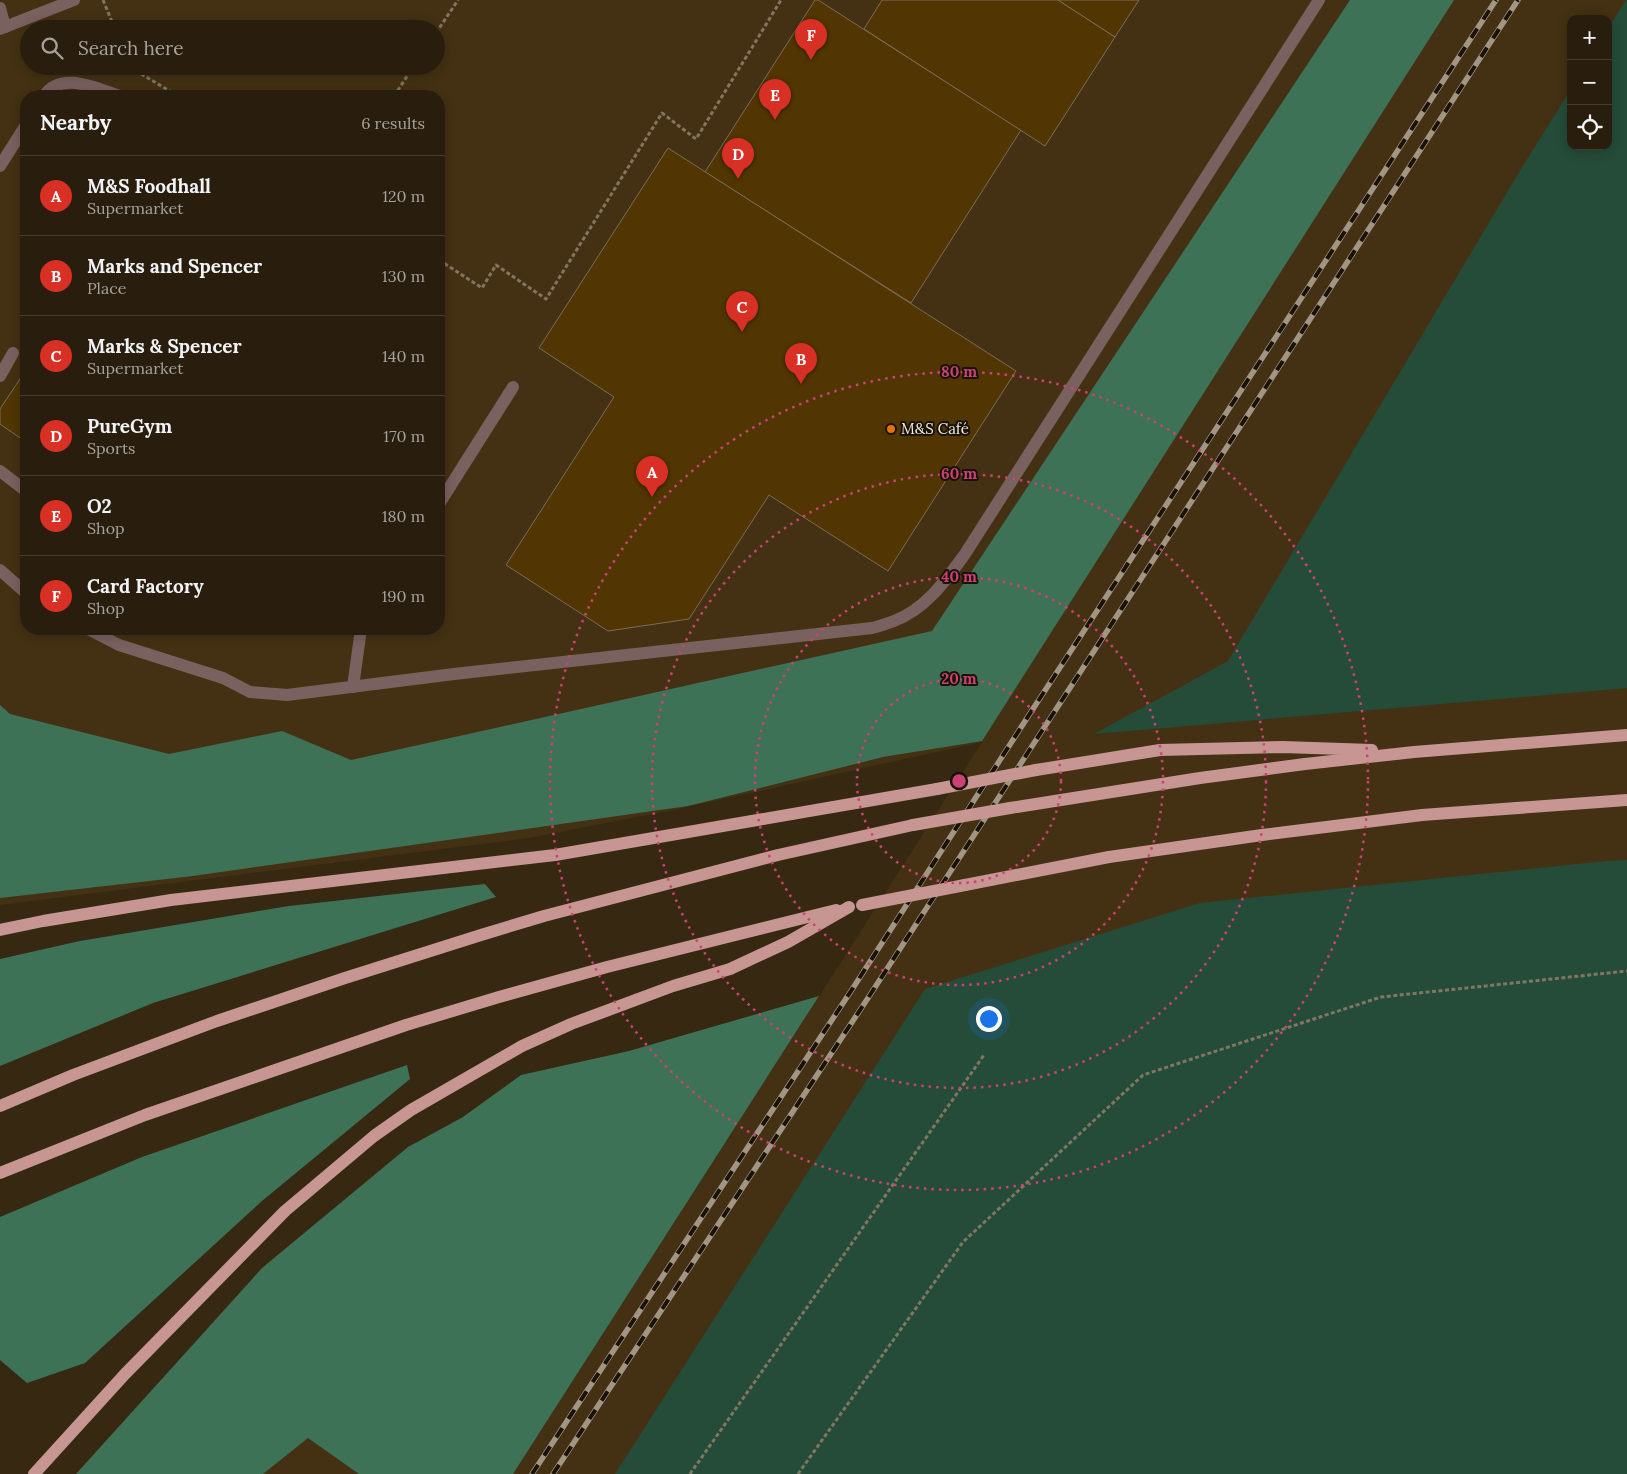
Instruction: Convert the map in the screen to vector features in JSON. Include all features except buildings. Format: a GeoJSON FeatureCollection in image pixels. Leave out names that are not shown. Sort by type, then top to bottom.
{"type":"FeatureCollection","features":[{"type":"Feature","properties":{"kind":"main road"},"geometry":{"type":"LineString","coordinates":[[0,1106],[73,1075],[216,1021],[345,978],[544,916],[778,855],[914,825],[1210,777],[1414,752],[1627,735]]}},
{"type":"Feature","properties":{"kind":"main road"},"geometry":{"type":"LineString","coordinates":[[0,930],[171,900],[555,855],[1160,750],[1283,746],[1414,752]]}},
{"type":"Feature","properties":{"kind":"main road"},"geometry":{"type":"LineString","coordinates":[[0,1174],[144,1115],[406,1025],[499,996],[607,967],[856,906],[1109,857],[1262,835],[1422,815],[1627,800]]}},
{"type":"Feature","properties":{"kind":"main road"},"geometry":{"type":"LineString","coordinates":[[34,1474],[125,1374],[285,1211],[374,1136],[404,1115],[522,1046],[581,1020],[673,986],[730,969],[788,942],[856,906]]}},
{"type":"Feature","properties":{"kind":"street"},"geometry":{"type":"LineString","coordinates":[[23,20],[74,0]]}},
{"type":"Feature","properties":{"kind":"street"},"geometry":{"type":"LineString","coordinates":[[100,635],[119,645],[223,678],[250,692],[287,695],[454,674],[872,628],[895,621],[915,610],[933,595],[965,554],[1319,0]]}},
{"type":"Feature","properties":{"kind":"street"},"geometry":{"type":"LineString","coordinates":[[0,8],[3,28],[20,21]]}},
{"type":"Feature","properties":{"kind":"street"},"geometry":{"type":"LineString","coordinates":[[50,90],[61,83],[79,83],[101,90]]}},
{"type":"Feature","properties":{"kind":"street"},"geometry":{"type":"LineString","coordinates":[[0,166],[20,134]]}},
{"type":"Feature","properties":{"kind":"street"},"geometry":{"type":"LineString","coordinates":[[0,376],[13,353]]}},
{"type":"Feature","properties":{"kind":"street"},"geometry":{"type":"LineString","coordinates":[[445,494],[513,386]]}},
{"type":"Feature","properties":{"kind":"street"},"geometry":{"type":"LineString","coordinates":[[0,471],[20,486]]}},
{"type":"Feature","properties":{"kind":"street"},"geometry":{"type":"LineString","coordinates":[[0,570],[20,588]]}},
{"type":"Feature","properties":{"kind":"street"},"geometry":{"type":"LineString","coordinates":[[353,687],[360,635]]}},
{"type":"Feature","properties":{"kind":"path"},"geometry":{"type":"LineString","coordinates":[[103,0],[111,20]]}},
{"type":"Feature","properties":{"kind":"path"},"geometry":{"type":"LineString","coordinates":[[445,20],[458,0]]}},
{"type":"Feature","properties":{"kind":"path"},"geometry":{"type":"LineString","coordinates":[[445,264],[482,288],[496,265],[546,299],[662,113],[696,139],[781,0]]}},
{"type":"Feature","properties":{"kind":"path"},"geometry":{"type":"LineString","coordinates":[[142,75],[168,90]]}},
{"type":"Feature","properties":{"kind":"path"},"geometry":{"type":"LineString","coordinates":[[398,90],[408,75]]}},
{"type":"Feature","properties":{"kind":"path"},"geometry":{"type":"LineString","coordinates":[[798,1474],[963,1242],[1143,1075],[1381,997],[1627,971]]}},
{"type":"Feature","properties":{"kind":"path"},"geometry":{"type":"LineString","coordinates":[[690,1474],[984,1055]]}},
{"type":"Feature","properties":{"kind":"shaded area"},"geometry":{"type":"Polygon","coordinates":[[[0,0],[1627,0],[1627,1474],[513,1474],[982,742],[673,810],[529,838],[0,905],[0,0]]]}},
{"type":"Feature","properties":{"kind":"shaded area"},"geometry":{"type":"Polygon","coordinates":[[[308,1437],[359,1474],[263,1474],[308,1437]]]}},
{"type":"Feature","properties":{"kind":"green space"},"geometry":{"type":"Polygon","coordinates":[[[1350,0],[1454,0],[982,741],[883,757],[688,806],[193,876],[0,898],[0,705],[10,714],[169,754],[282,731],[351,760],[932,631],[1350,0]]]}},
{"type":"Feature","properties":{"kind":"green space"},"geometry":{"type":"Polygon","coordinates":[[[1627,0],[1627,688],[1094,734],[1228,661],[1521,169],[1567,95],[1567,150],[1612,150],[1612,22],[1627,0]]]}},
{"type":"Feature","properties":{"kind":"green space"},"geometry":{"type":"Polygon","coordinates":[[[1627,860],[1627,1474],[615,1474],[925,989],[1200,903],[1627,860]]]}},
{"type":"Feature","properties":{"kind":"green space"},"geometry":{"type":"Polygon","coordinates":[[[485,884],[496,897],[153,1003],[0,1066],[0,959],[80,941],[289,906],[485,884]]]}},
{"type":"Feature","properties":{"kind":"green space"},"geometry":{"type":"Polygon","coordinates":[[[819,996],[513,1474],[359,1474],[308,1438],[263,1474],[76,1474],[262,1268],[408,1147],[463,1117],[521,1075],[629,1051],[819,996]]]}},
{"type":"Feature","properties":{"kind":"green space"},"geometry":{"type":"Polygon","coordinates":[[[407,1065],[410,1079],[262,1201],[85,1363],[27,1383],[0,1360],[0,1217],[142,1157],[407,1065]]]}},
{"type":"Feature","properties":{"kind":"railway"},"geometry":{"type":"LineString","coordinates":[[532,1474],[853,988],[1496,0]]}},
{"type":"Feature","properties":{"kind":"railway"},"geometry":{"type":"LineString","coordinates":[[553,1474],[868,998],[1518,0]]}},
{"type":"Feature","properties":{"kind":"place","name":"Card Factory"},"geometry":{"type":"Point","coordinates":[811,60]}},
{"type":"Feature","properties":{"kind":"place","name":"O2"},"geometry":{"type":"Point","coordinates":[775,120]}},
{"type":"Feature","properties":{"kind":"place","name":"PureGym"},"geometry":{"type":"Point","coordinates":[738,179]}},
{"type":"Feature","properties":{"kind":"place","name":"Marks & Spencer"},"geometry":{"type":"Point","coordinates":[742,332]}},
{"type":"Feature","properties":{"kind":"place","name":"Marks and Spencer"},"geometry":{"type":"Point","coordinates":[801,384]}},
{"type":"Feature","properties":{"kind":"place","name":"M&S Café"},"geometry":{"type":"Point","coordinates":[891,429]}},
{"type":"Feature","properties":{"kind":"place","name":"M&S Foodhall"},"geometry":{"type":"Point","coordinates":[652,497]}}]}
